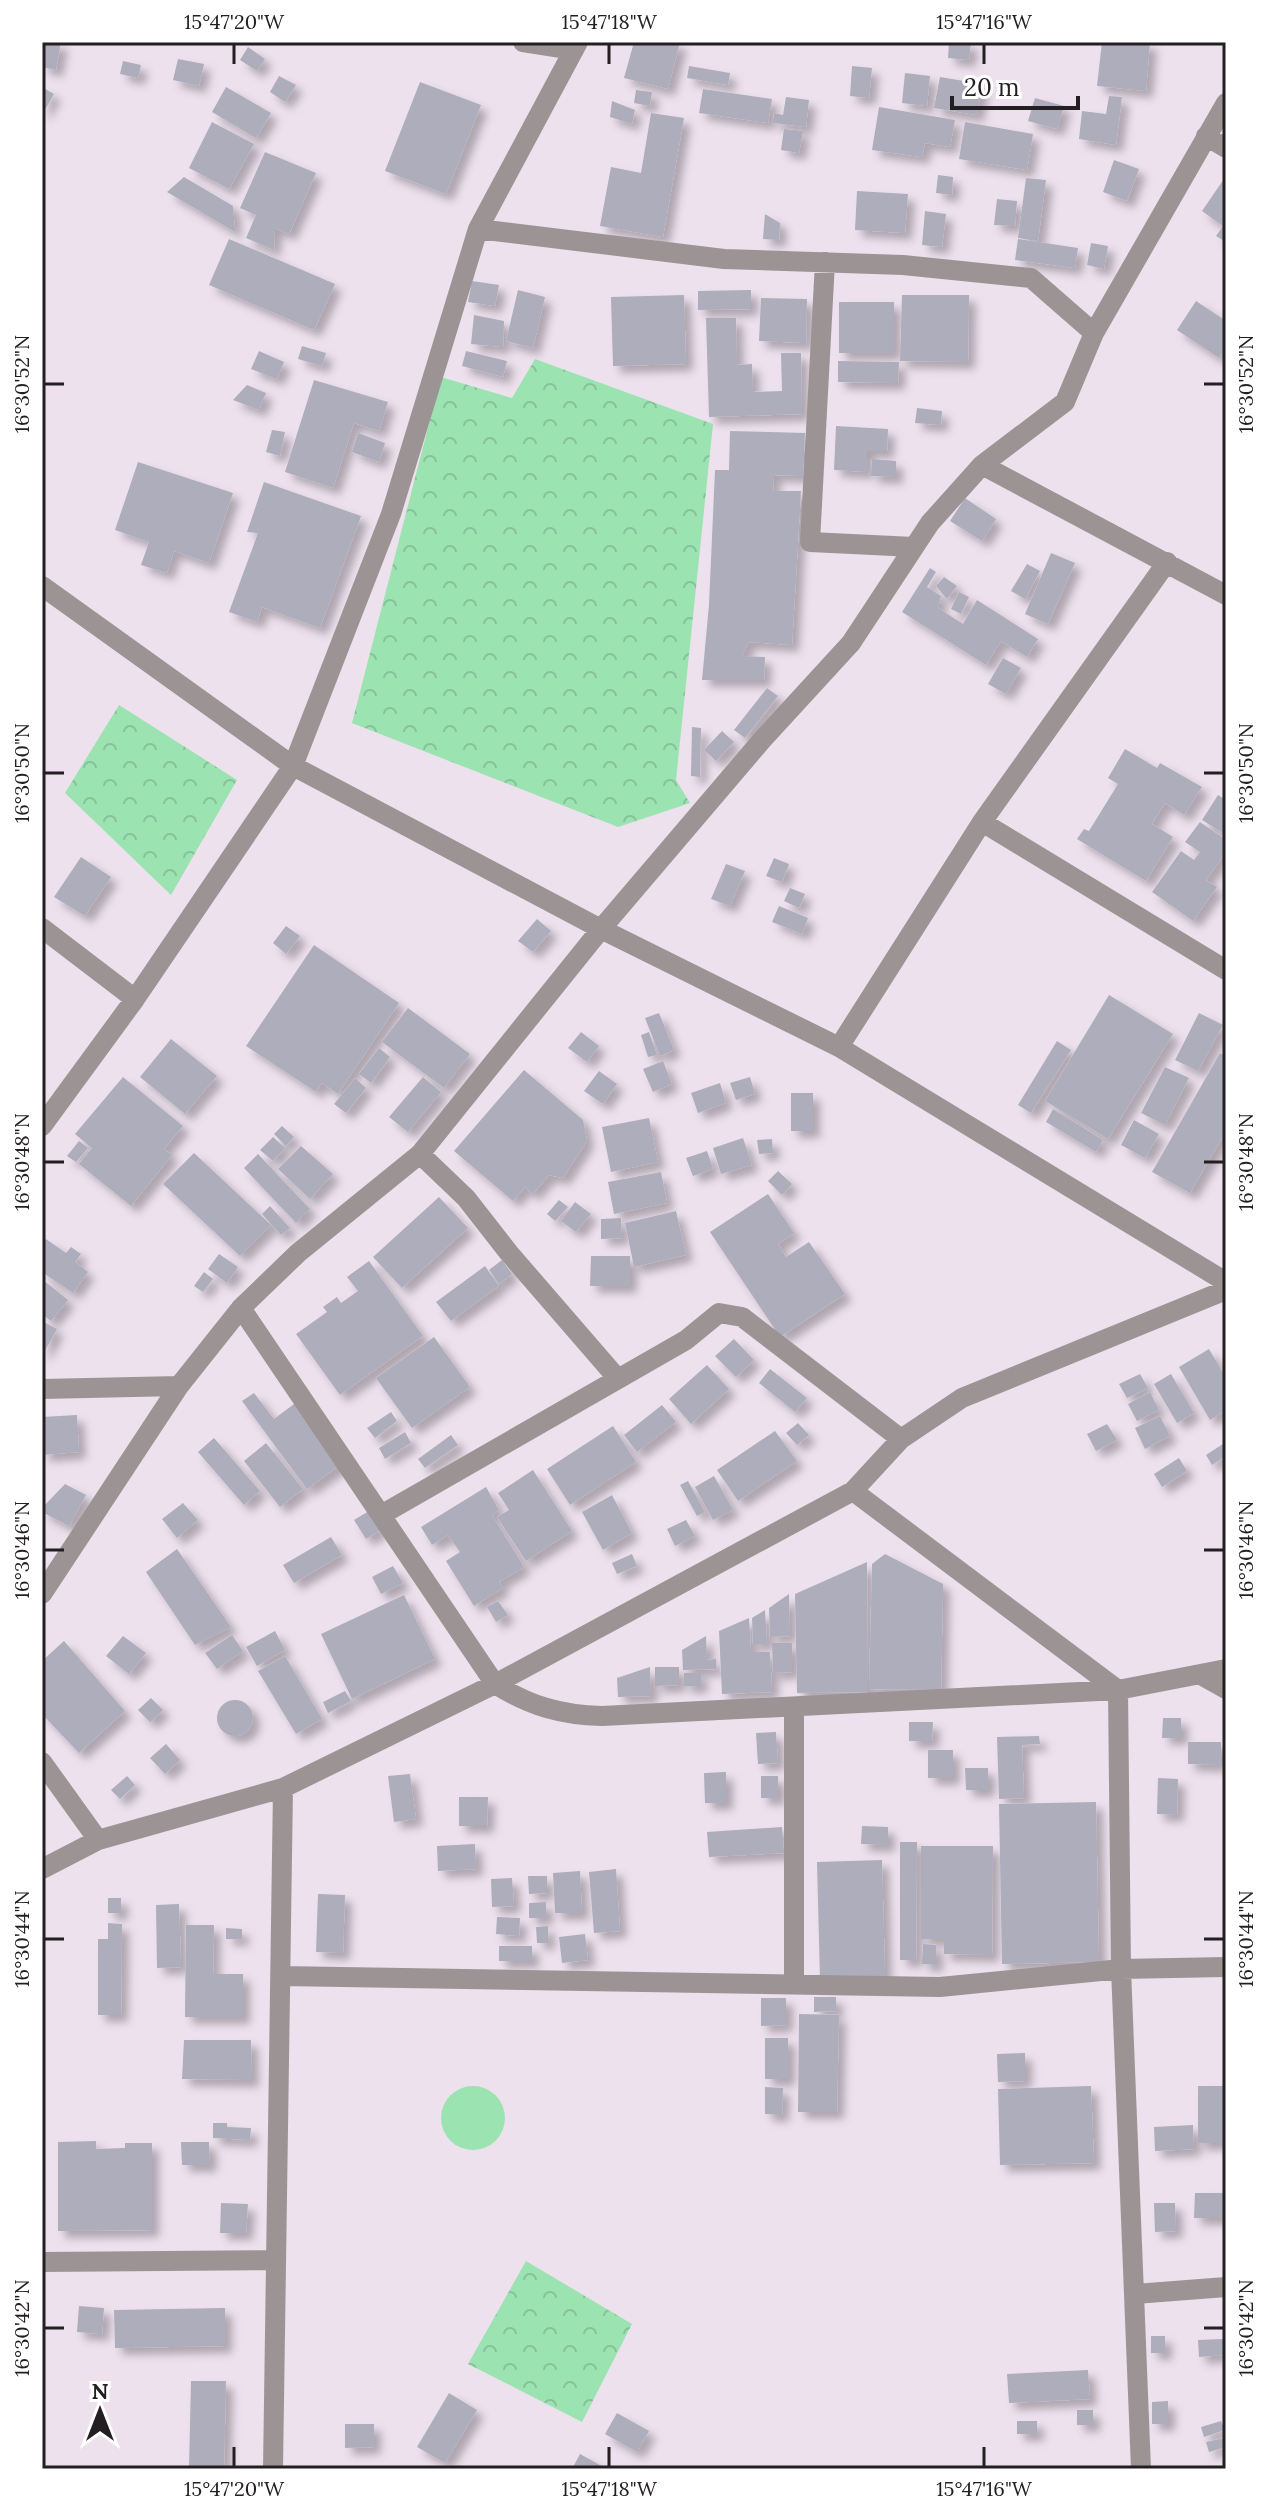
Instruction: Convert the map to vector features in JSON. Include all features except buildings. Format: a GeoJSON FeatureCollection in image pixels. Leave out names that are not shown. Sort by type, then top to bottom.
{"type":"FeatureCollection","features":[{"type":"Feature","properties":{"kind":"street"},"geometry":{"type":"LineString","coordinates":[[42,1126],[135,999],[293,766],[391,514],[478,229],[576,46],[523,42]]}},
{"type":"Feature","properties":{"kind":"street"},"geometry":{"type":"LineString","coordinates":[[42,1594],[179,1386],[241,1308],[298,1253],[420,1154],[601,929],[762,740],[851,643],[930,523],[982,465],[1065,402],[1094,333],[1226,103]]}},
{"type":"Feature","properties":{"kind":"street"},"geometry":{"type":"LineString","coordinates":[[1206,136],[1226,148]]}},
{"type":"Feature","properties":{"kind":"street"},"geometry":{"type":"LineString","coordinates":[[478,229],[724,259],[903,265],[1031,278],[1094,333]]}},
{"type":"Feature","properties":{"kind":"street"},"geometry":{"type":"LineString","coordinates":[[825,262],[810,542],[914,547]]}},
{"type":"Feature","properties":{"kind":"street"},"geometry":{"type":"LineString","coordinates":[[982,465],[1226,595]]}},
{"type":"Feature","properties":{"kind":"street"},"geometry":{"type":"LineString","coordinates":[[839,1047],[982,822],[1167,562]]}},
{"type":"Feature","properties":{"kind":"street"},"geometry":{"type":"LineString","coordinates":[[42,586],[293,766],[601,929],[839,1047],[1226,1282]]}},
{"type":"Feature","properties":{"kind":"street"},"geometry":{"type":"LineString","coordinates":[[982,822],[1226,970]]}},
{"type":"Feature","properties":{"kind":"street"},"geometry":{"type":"LineString","coordinates":[[42,928],[135,999]]}},
{"type":"Feature","properties":{"kind":"street"},"geometry":{"type":"LineString","coordinates":[[420,1154],[466,1198],[509,1253],[618,1379]]}},
{"type":"Feature","properties":{"kind":"street"},"geometry":{"type":"LineString","coordinates":[[42,1869],[98,1840],[283,1788],[495,1684],[853,1491],[901,1439],[962,1398],[1226,1290]]}},
{"type":"Feature","properties":{"kind":"street"},"geometry":{"type":"LineString","coordinates":[[241,1308],[495,1684],[545,1710],[574,1715],[794,1708],[1118,1690],[1226,1669]]}},
{"type":"Feature","properties":{"kind":"street"},"geometry":{"type":"LineString","coordinates":[[381,1515],[686,1340],[719,1313],[742,1317],[901,1439]]}},
{"type":"Feature","properties":{"kind":"street"},"geometry":{"type":"LineString","coordinates":[[42,1389],[179,1386]]}},
{"type":"Feature","properties":{"kind":"street"},"geometry":{"type":"LineString","coordinates":[[853,1491],[1118,1690]]}},
{"type":"Feature","properties":{"kind":"street"},"geometry":{"type":"LineString","coordinates":[[1201,1675],[1226,1689]]}},
{"type":"Feature","properties":{"kind":"street"},"geometry":{"type":"LineString","coordinates":[[1118,1690],[1121,1969],[1141,2469]]}},
{"type":"Feature","properties":{"kind":"street"},"geometry":{"type":"LineString","coordinates":[[794,1708],[794,1984]]}},
{"type":"Feature","properties":{"kind":"street"},"geometry":{"type":"LineString","coordinates":[[42,1762],[98,1840]]}},
{"type":"Feature","properties":{"kind":"street"},"geometry":{"type":"LineString","coordinates":[[273,2469],[283,1788]]}},
{"type":"Feature","properties":{"kind":"street"},"geometry":{"type":"LineString","coordinates":[[281,1976],[940,1987],[1121,1969],[1226,1967]]}},
{"type":"Feature","properties":{"kind":"street"},"geometry":{"type":"LineString","coordinates":[[42,2262],[275,2260]]}},
{"type":"Feature","properties":{"kind":"street"},"geometry":{"type":"LineString","coordinates":[[1135,2294],[1226,2287]]}},
{"type":"Feature","properties":{"kind":"green space"},"geometry":{"type":"Polygon","coordinates":[[[535,359],[713,424],[676,780],[690,803],[618,827],[352,723],[441,377],[512,398],[535,359]]]}},
{"type":"Feature","properties":{"kind":"green space"},"geometry":{"type":"Polygon","coordinates":[[[119,705],[237,780],[171,895],[65,793],[119,705]]]}},
{"type":"Feature","properties":{"kind":"green space"},"geometry":{"type":"Polygon","coordinates":[[[467,2086],[479,2086],[496,2095],[503,2106],[503,2130],[496,2141],[479,2150],[467,2150],[455,2145],[446,2136],[441,2124],[441,2112],[446,2100],[455,2091],[467,2086]]]}},
{"type":"Feature","properties":{"kind":"green space"},"geometry":{"type":"Polygon","coordinates":[[[526,2261],[632,2324],[582,2422],[468,2364],[526,2261]]]}}]}
